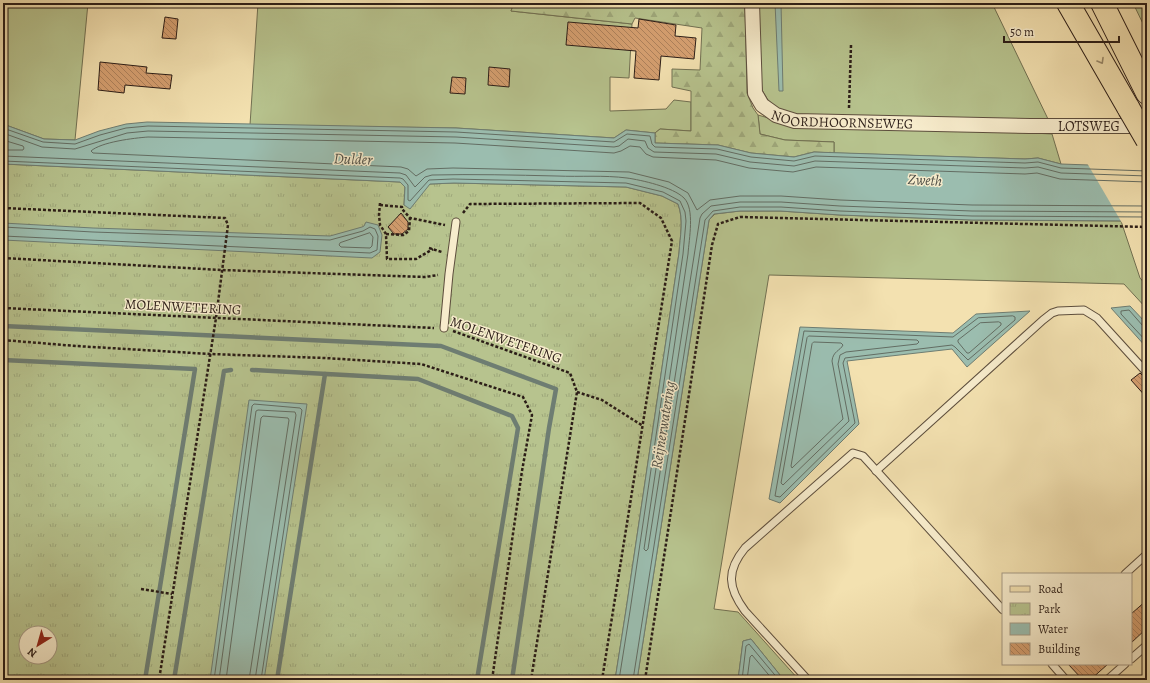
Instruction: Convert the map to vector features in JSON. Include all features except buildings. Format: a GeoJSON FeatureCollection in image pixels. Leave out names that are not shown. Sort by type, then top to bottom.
{"type":"FeatureCollection","features":[{"type":"Feature","properties":{"kind":"main road"},"geometry":{"type":"LineString","coordinates":[[1068,3],[1147,140]]}},
{"type":"Feature","properties":{"kind":"main road"},"geometry":{"type":"LineString","coordinates":[[1102,3],[1147,93]]}},
{"type":"Feature","properties":{"kind":"street","name":"NOORDHOORNSEWEG"},"geometry":{"type":"LineString","coordinates":[[752,3],[755,93],[762,105],[776,115],[795,121],[1030,126]]}},
{"type":"Feature","properties":{"kind":"street","name":"LOTSWEG"},"geometry":{"type":"LineString","coordinates":[[1030,126],[1147,126]]}},
{"type":"Feature","properties":{"kind":"lane"},"geometry":{"type":"LineString","coordinates":[[444,328],[449,274],[456,225]]}},
{"type":"Feature","properties":{"kind":"lane"},"geometry":{"type":"LineString","coordinates":[[876,471],[1052,313],[1058,311],[1084,310],[1097,318],[1147,373]]}},
{"type":"Feature","properties":{"kind":"lane"},"geometry":{"type":"LineString","coordinates":[[808,680],[745,611],[737,600],[731,585],[732,570],[745,548],[848,455],[853,453],[862,456],[1002,609]]}},
{"type":"Feature","properties":{"kind":"lane"},"geometry":{"type":"LineString","coordinates":[[1126,573],[1147,554]]}},
{"type":"Feature","properties":{"kind":"lane"},"geometry":{"type":"LineString","coordinates":[[1132,658],[1147,644]]}},
{"type":"Feature","properties":{"kind":"lane"},"geometry":{"type":"LineString","coordinates":[[1053,665],[1066,680]]}},
{"type":"Feature","properties":{"kind":"lane"},"geometry":{"type":"LineString","coordinates":[[1107,680],[1124,665]]}},
{"type":"Feature","properties":{"kind":"path"},"geometry":{"type":"LineString","coordinates":[[848,123],[851,45]]}},
{"type":"Feature","properties":{"kind":"path"},"geometry":{"type":"LineString","coordinates":[[433,249],[416,259],[387,259],[386,234],[380,225],[380,204],[402,207],[402,210],[410,218],[456,225],[470,204],[640,203],[661,218],[672,241],[602,680]]}},
{"type":"Feature","properties":{"kind":"path"},"geometry":{"type":"LineString","coordinates":[[3,208],[225,218],[228,225],[216,318],[172,594],[160,680]]}},
{"type":"Feature","properties":{"kind":"path"},"geometry":{"type":"LineString","coordinates":[[644,680],[712,245],[718,224],[740,217],[1147,227]]}},
{"type":"Feature","properties":{"kind":"path"},"geometry":{"type":"LineString","coordinates":[[386,234],[403,235],[409,231],[410,218]]}},
{"type":"Feature","properties":{"kind":"path"},"geometry":{"type":"LineString","coordinates":[[3,258],[222,270],[425,277],[449,274]]}},
{"type":"Feature","properties":{"kind":"path","name":"MOLENWETERING"},"geometry":{"type":"LineString","coordinates":[[3,308],[444,328],[570,373],[577,392],[531,680]]}},
{"type":"Feature","properties":{"kind":"path"},"geometry":{"type":"LineString","coordinates":[[3,340],[210,354],[325,358],[421,364],[523,397],[532,415],[522,471],[492,680]]}},
{"type":"Feature","properties":{"kind":"path"},"geometry":{"type":"LineString","coordinates":[[577,392],[602,400],[643,426]]}},
{"type":"Feature","properties":{"kind":"path"},"geometry":{"type":"LineString","coordinates":[[141,589],[172,594]]}},
{"type":"Feature","properties":{"kind":"green space"},"geometry":{"type":"Polygon","coordinates":[[[3,3],[88,3],[75,140],[44,139],[3,124],[3,3]]]}},
{"type":"Feature","properties":{"kind":"green space"},"geometry":{"type":"Polygon","coordinates":[[[258,3],[514,3],[511,11],[632,24],[629,78],[610,77],[610,111],[666,109],[674,100],[691,102],[691,131],[660,129],[655,133],[626,130],[614,138],[456,128],[250,125],[258,3]]]}},
{"type":"Feature","properties":{"kind":"green space"},"geometry":{"type":"Polygon","coordinates":[[[514,3],[745,3],[747,93],[753,108],[758,115],[760,134],[785,140],[834,142],[834,153],[814,152],[794,157],[751,153],[718,145],[655,143],[655,133],[660,129],[691,131],[691,91],[672,87],[672,69],[700,70],[702,28],[635,18],[632,24],[511,11],[514,3]]]}},
{"type":"Feature","properties":{"kind":"green space"},"geometry":{"type":"Polygon","coordinates":[[[759,3],[992,3],[1048,119],[982,120],[793,114],[777,108],[768,100],[762,90],[760,74],[759,3]]]}},
{"type":"Feature","properties":{"kind":"green space"},"geometry":{"type":"Polygon","coordinates":[[[1133,3],[1147,3],[1147,32],[1133,3]]]}},
{"type":"Feature","properties":{"kind":"green space"},"geometry":{"type":"Polygon","coordinates":[[[758,115],[775,120],[1052,134],[1061,164],[1038,158],[1025,159],[834,153],[834,142],[785,140],[760,134],[758,115]]]}},
{"type":"Feature","properties":{"kind":"green space"},"geometry":{"type":"Polygon","coordinates":[[[3,164],[400,182],[405,187],[404,205],[430,184],[454,183],[626,187],[662,196],[678,204],[681,216],[679,253],[615,680],[3,680],[3,164]]]}},
{"type":"Feature","properties":{"kind":"green space"},"geometry":{"type":"Polygon","coordinates":[[[740,211],[780,211],[972,220],[1121,221],[1140,278],[1147,286],[1147,309],[1124,284],[769,275],[714,609],[738,612],[799,680],[784,680],[751,639],[743,641],[738,680],[637,680],[709,220],[715,214],[740,211]]]}},
{"type":"Feature","properties":{"kind":"water"},"geometry":{"type":"Polygon","coordinates":[[[775,3],[781,3],[783,91],[779,91],[775,3]]]}},
{"type":"Feature","properties":{"kind":"water"},"geometry":{"type":"Polygon","coordinates":[[[147,122],[456,128],[614,138],[626,130],[655,133],[655,143],[718,145],[751,153],[794,157],[814,152],[1025,159],[1038,158],[1061,164],[1147,167],[1147,221],[972,220],[780,211],[740,211],[714,214],[709,220],[637,680],[615,680],[679,253],[681,216],[678,204],[662,196],[626,187],[454,183],[430,184],[410,209],[404,205],[405,187],[400,182],[3,164],[3,124],[44,139],[75,140],[99,131],[126,124],[147,122]]]}},
{"type":"Feature","properties":{"kind":"water"},"geometry":{"type":"Polygon","coordinates":[[[366,222],[378,225],[382,235],[380,252],[372,258],[3,240],[3,223],[93,228],[330,236],[362,227],[366,222]]]}},
{"type":"Feature","properties":{"kind":"water"},"geometry":{"type":"Polygon","coordinates":[[[1130,306],[1147,324],[1147,348],[1111,308],[1130,306]]]}},
{"type":"Feature","properties":{"kind":"water"},"geometry":{"type":"Polygon","coordinates":[[[1030,311],[967,367],[952,349],[847,361],[859,424],[780,503],[769,499],[800,327],[953,333],[976,314],[1030,311]]]}},
{"type":"Feature","properties":{"kind":"water"},"geometry":{"type":"Polygon","coordinates":[[[249,400],[307,404],[264,680],[210,680],[249,400]]]}},
{"type":"Feature","properties":{"kind":"water"},"geometry":{"type":"Polygon","coordinates":[[[751,639],[784,680],[738,680],[743,641],[751,639]]]}},
{"type":"Feature","properties":{"kind":"pier"},"geometry":{"type":"Polygon","coordinates":[[[1087,163],[1142,165],[1147,174],[1147,223],[1122,223],[1087,163]]]}},
{"type":"Feature","properties":{"kind":"waterway"},"geometry":{"type":"LineString","coordinates":[[3,326],[441,346],[556,389],[512,680]]}},
{"type":"Feature","properties":{"kind":"waterway"},"geometry":{"type":"LineString","coordinates":[[3,360],[195,369],[145,680]]}},
{"type":"Feature","properties":{"kind":"waterway"},"geometry":{"type":"LineString","coordinates":[[174,680],[224,371],[231,370]]}},
{"type":"Feature","properties":{"kind":"waterway"},"geometry":{"type":"LineString","coordinates":[[252,370],[418,379],[512,416],[518,428],[477,680]]}},
{"type":"Feature","properties":{"kind":"waterway"},"geometry":{"type":"LineString","coordinates":[[277,680],[325,374]]}},
{"type":"Feature","properties":{"kind":"water label","name":"Dulder"},"geometry":{"type":"Point","coordinates":[353,159]}},
{"type":"Feature","properties":{"kind":"water label","name":"Zweth"},"geometry":{"type":"Point","coordinates":[925,180]}},
{"type":"Feature","properties":{"kind":"water label","name":"Reijnerwatering"},"geometry":{"type":"Point","coordinates":[663,425]}}]}
